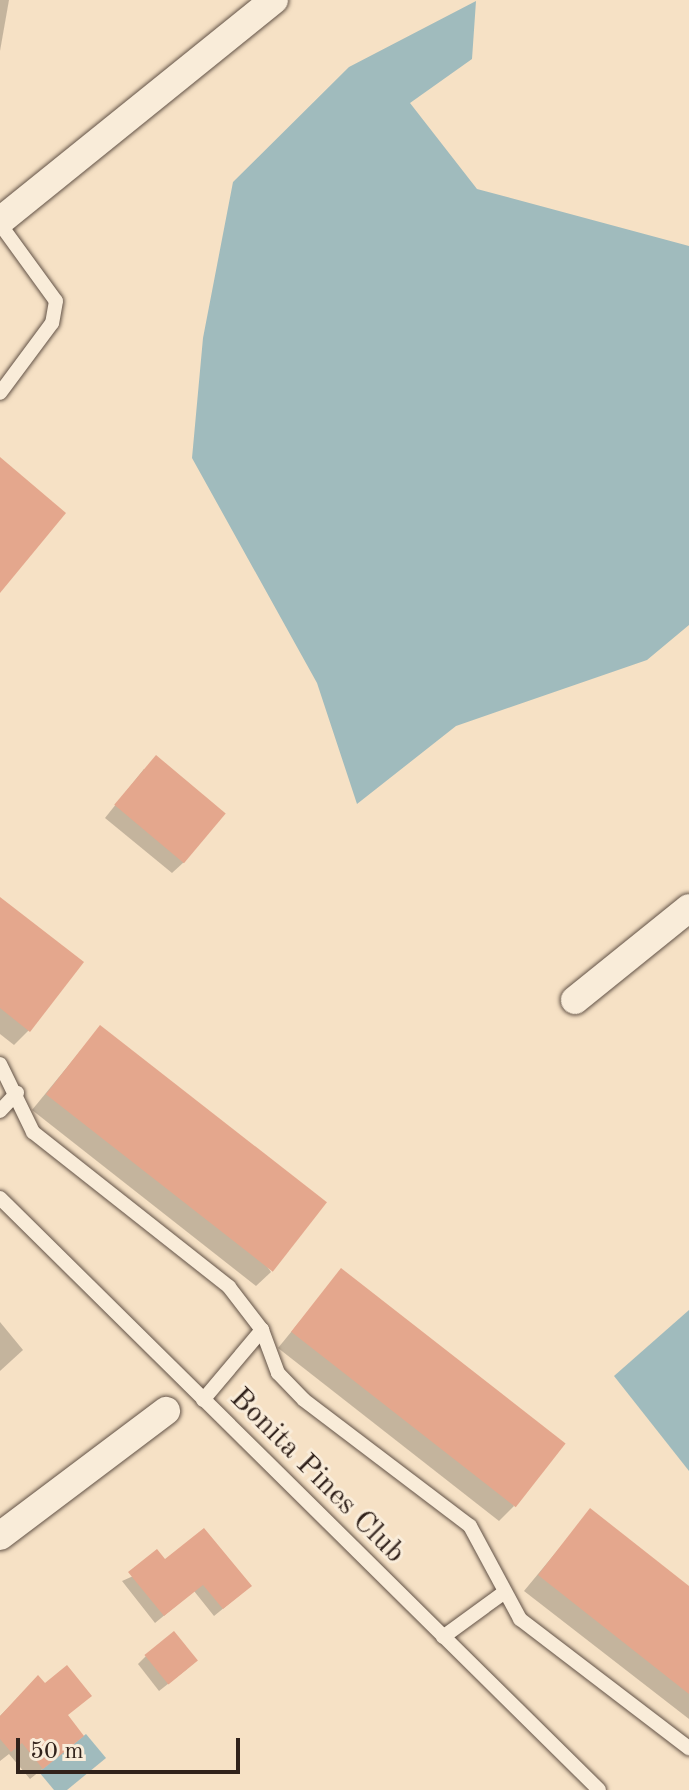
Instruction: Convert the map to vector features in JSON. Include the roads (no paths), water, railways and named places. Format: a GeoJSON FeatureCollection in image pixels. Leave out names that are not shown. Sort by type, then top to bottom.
{"type":"FeatureCollection","features":[{"type":"Feature","properties":{"kind":"street"},"geometry":{"type":"LineString","coordinates":[[0,222],[274,0]]}},
{"type":"Feature","properties":{"kind":"street"},"geometry":{"type":"LineString","coordinates":[[575,1000],[689,908]]}},
{"type":"Feature","properties":{"kind":"street"},"geometry":{"type":"LineString","coordinates":[[0,1536],[166,1411]]}},
{"type":"Feature","properties":{"kind":"lane"},"geometry":{"type":"LineString","coordinates":[[0,222],[56,301],[52,323],[0,393]]}},
{"type":"Feature","properties":{"kind":"lane"},"geometry":{"type":"LineString","coordinates":[[0,1064],[17,1093],[33,1132],[229,1287],[262,1330],[278,1373],[304,1400],[470,1526],[493,1560],[502,1594],[520,1619],[689,1748]]}},
{"type":"Feature","properties":{"kind":"lane"},"geometry":{"type":"LineString","coordinates":[[0,1111],[17,1093]]}},
{"type":"Feature","properties":{"kind":"lane","name":"Bonita Pines Club"},"geometry":{"type":"LineString","coordinates":[[0,1198],[599,1790]]}},
{"type":"Feature","properties":{"kind":"lane"},"geometry":{"type":"LineString","coordinates":[[203,1400],[262,1330]]}},
{"type":"Feature","properties":{"kind":"lane"},"geometry":{"type":"LineString","coordinates":[[443,1637],[502,1594]]}},
{"type":"Feature","properties":{"kind":"water"},"geometry":{"type":"Polygon","coordinates":[[[476,1],[472,59],[410,103],[477,189],[689,246],[689,625],[647,660],[456,726],[357,804],[317,683],[192,458],[203,338],[233,182],[349,67],[476,1]]]}},
{"type":"Feature","properties":{"kind":"water"},"geometry":{"type":"Polygon","coordinates":[[[689,1310],[689,1471],[614,1376],[689,1310]]]}},
{"type":"Feature","properties":{"kind":"water"},"geometry":{"type":"Polygon","coordinates":[[[86,1734],[106,1758],[67,1790],[54,1790],[39,1772],[86,1734]]]}}]}
